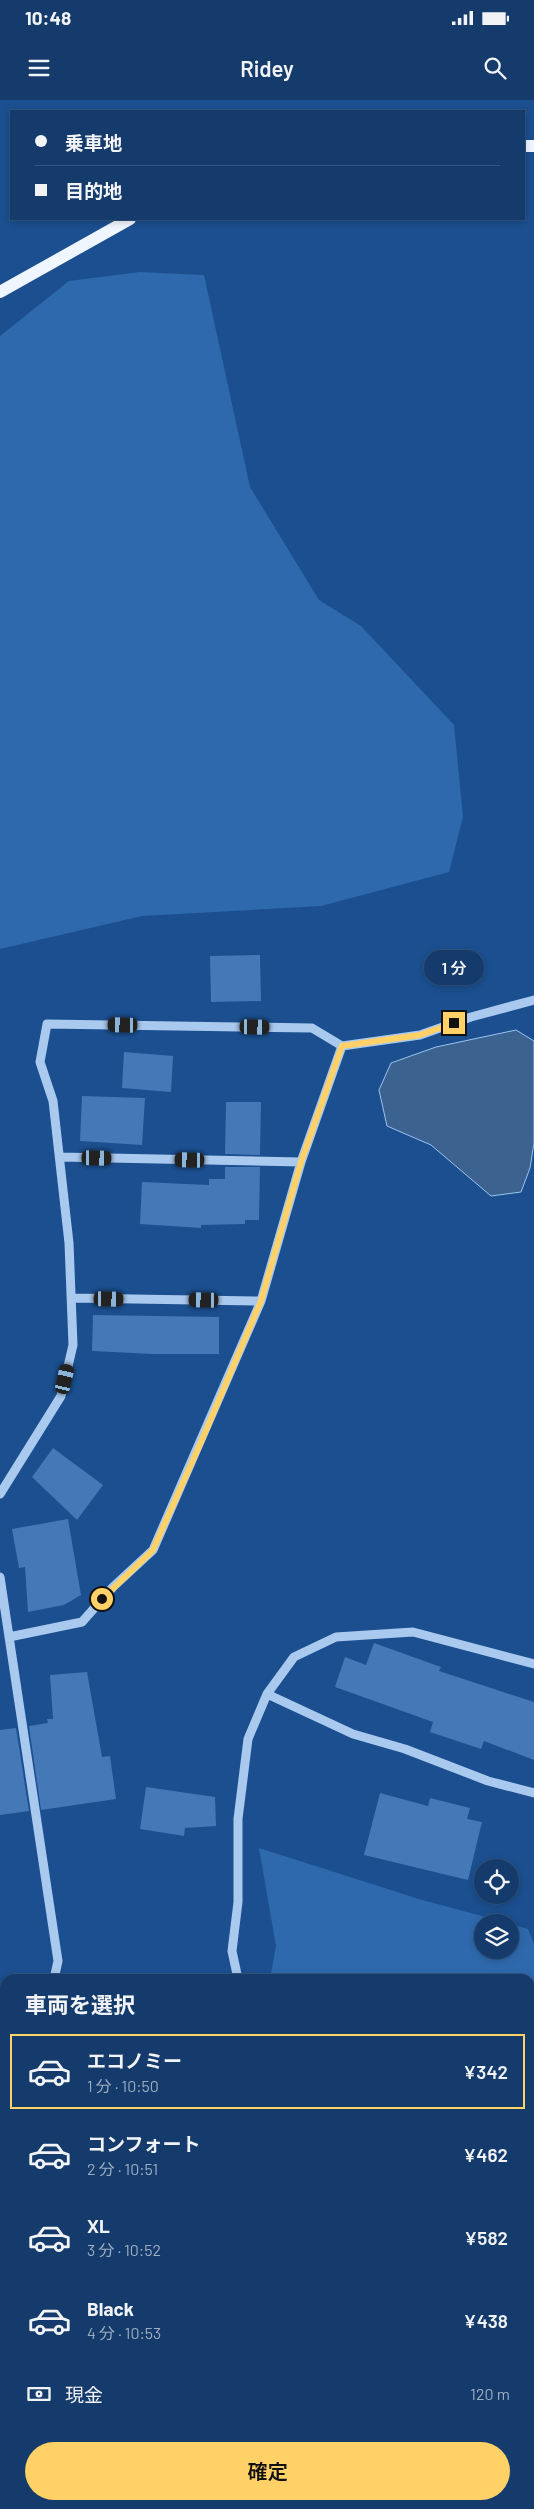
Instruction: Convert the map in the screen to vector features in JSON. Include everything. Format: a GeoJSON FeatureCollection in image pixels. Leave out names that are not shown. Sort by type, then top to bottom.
{"type":"FeatureCollection","features":[{"type":"Feature","properties":{"kind":"main road"},"geometry":{"type":"LineString","coordinates":[[0,292],[128,220]]}},
{"type":"Feature","properties":{"kind":"street"},"geometry":{"type":"LineString","coordinates":[[0,1494],[61,1396],[74,1345],[69,1243],[54,1101],[40,1062],[47,1024],[312,1028],[342,1046],[420,1035],[471,1017],[534,1000]]}},
{"type":"Feature","properties":{"kind":"street"},"geometry":{"type":"LineString","coordinates":[[9,1637],[82,1622],[113,1588],[153,1550],[261,1301],[301,1162],[342,1046]]}},
{"type":"Feature","properties":{"kind":"street"},"geometry":{"type":"LineString","coordinates":[[60,1157],[301,1162]]}},
{"type":"Feature","properties":{"kind":"street"},"geometry":{"type":"LineString","coordinates":[[72,1298],[261,1301]]}},
{"type":"Feature","properties":{"kind":"street"},"geometry":{"type":"LineString","coordinates":[[0,1577],[58,1961],[55,1974]]}},
{"type":"Feature","properties":{"kind":"street"},"geometry":{"type":"LineString","coordinates":[[237,1974],[232,1951],[238,1902],[238,1819],[248,1739],[267,1694],[294,1657],[336,1637],[413,1632],[534,1664]]}},
{"type":"Feature","properties":{"kind":"street"},"geometry":{"type":"LineString","coordinates":[[267,1694],[353,1734],[405,1749],[488,1781],[534,1793]]}},
{"type":"Feature","properties":{"kind":"shaded area"},"geometry":{"type":"Polygon","coordinates":[[[140,272],[204,275],[250,487],[319,600],[361,626],[454,725],[463,817],[449,872],[321,906],[142,916],[0,949],[0,336],[69,281],[140,272]]]}},
{"type":"Feature","properties":{"kind":"shaded area"},"geometry":{"type":"Polygon","coordinates":[[[516,1030],[534,1041],[534,1143],[530,1168],[521,1192],[491,1196],[431,1145],[387,1126],[379,1090],[391,1063],[436,1047],[516,1030]]]}},
{"type":"Feature","properties":{"kind":"shaded area"},"geometry":{"type":"Polygon","coordinates":[[[259,1848],[419,1899],[474,1914],[474,1959],[519,1959],[519,1926],[528,1929],[534,1944],[534,1974],[271,1974],[276,1946],[259,1848]]]}},
{"type":"Feature","properties":{"kind":"building"},"geometry":{"type":"Polygon","coordinates":[[[260,955],[261,1001],[211,1002],[210,956],[260,955]]]}},
{"type":"Feature","properties":{"kind":"building"},"geometry":{"type":"Polygon","coordinates":[[[124,1052],[173,1056],[171,1092],[122,1088],[124,1052]]]}},
{"type":"Feature","properties":{"kind":"building"},"geometry":{"type":"Polygon","coordinates":[[[82,1096],[145,1098],[142,1145],[80,1141],[82,1096]]]}},
{"type":"Feature","properties":{"kind":"building"},"geometry":{"type":"Polygon","coordinates":[[[226,1102],[261,1102],[260,1155],[225,1154],[226,1102]]]}},
{"type":"Feature","properties":{"kind":"building"},"geometry":{"type":"Polygon","coordinates":[[[225,1167],[260,1167],[259,1220],[245,1220],[245,1224],[201,1225],[201,1228],[140,1224],[142,1182],[209,1185],[209,1179],[225,1179],[225,1167]]]}},
{"type":"Feature","properties":{"kind":"building"},"geometry":{"type":"Polygon","coordinates":[[[93,1315],[219,1317],[219,1354],[153,1354],[92,1351],[93,1315]]]}},
{"type":"Feature","properties":{"kind":"building"},"geometry":{"type":"Polygon","coordinates":[[[53,1448],[103,1485],[77,1520],[32,1477],[53,1448]]]}},
{"type":"Feature","properties":{"kind":"building"},"geometry":{"type":"Polygon","coordinates":[[[68,1519],[81,1595],[64,1605],[28,1612],[25,1567],[19,1568],[12,1529],[68,1519]]]}},
{"type":"Feature","properties":{"kind":"building"},"geometry":{"type":"Polygon","coordinates":[[[374,1643],[441,1667],[439,1671],[534,1702],[534,1760],[484,1741],[481,1749],[430,1732],[433,1722],[335,1687],[345,1657],[366,1665],[374,1643]]]}},
{"type":"Feature","properties":{"kind":"building"},"geometry":{"type":"Polygon","coordinates":[[[87,1672],[102,1757],[110,1756],[116,1799],[41,1810],[29,1726],[48,1723],[47,1719],[53,1719],[50,1675],[87,1672]]]}},
{"type":"Feature","properties":{"kind":"building"},"geometry":{"type":"Polygon","coordinates":[[[16,1728],[29,1811],[0,1815],[0,1730],[16,1728]]]}},
{"type":"Feature","properties":{"kind":"building"},"geometry":{"type":"Polygon","coordinates":[[[146,1787],[215,1797],[216,1826],[185,1828],[184,1836],[140,1829],[146,1787]]]}},
{"type":"Feature","properties":{"kind":"building"},"geometry":{"type":"Polygon","coordinates":[[[380,1793],[428,1806],[430,1798],[470,1808],[467,1819],[482,1822],[468,1880],[364,1855],[380,1793]]]}},
{"type":"Feature","properties":{"kind":"route"},"geometry":{"type":"LineString","coordinates":[[102,1599],[153,1550],[201,1442],[261,1301],[301,1162],[342,1046],[420,1035],[454,1023]]}}]}
